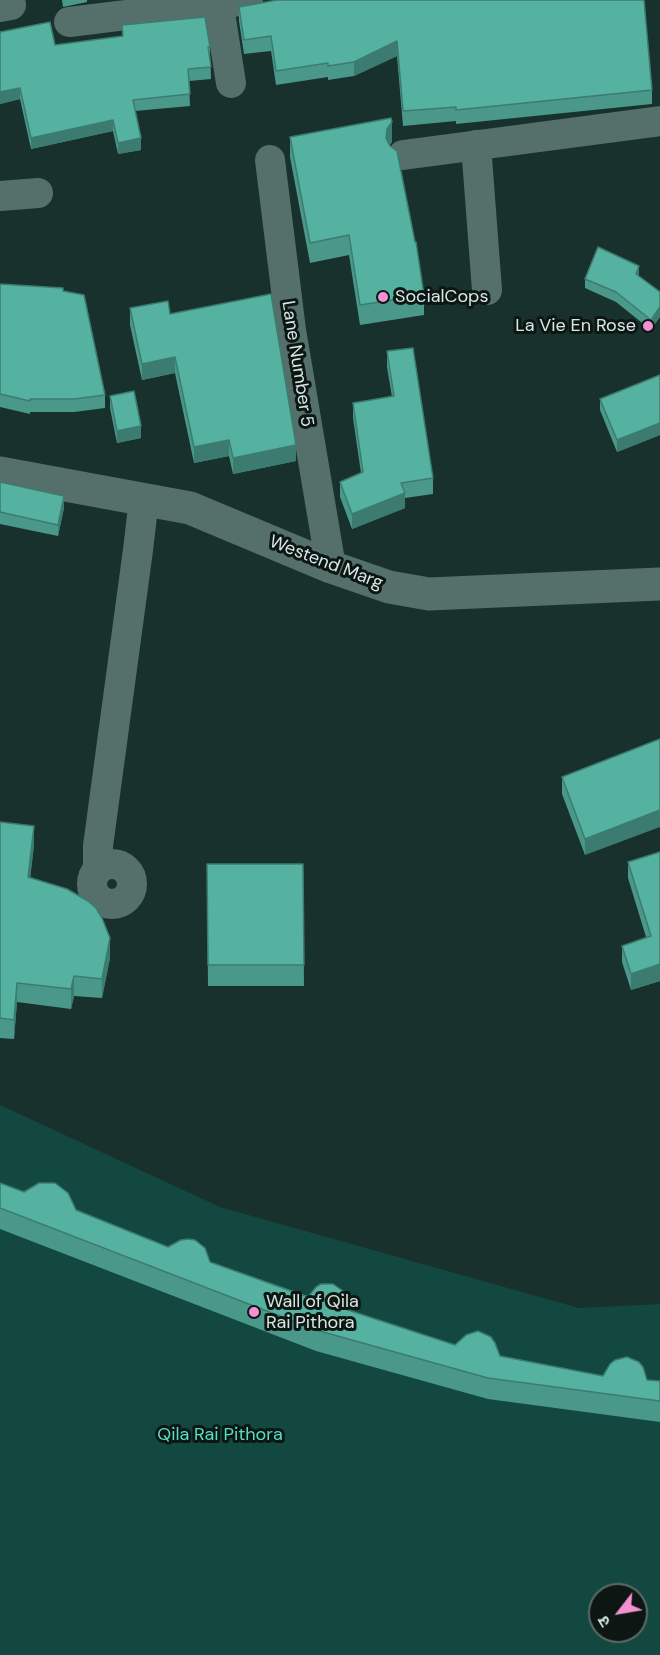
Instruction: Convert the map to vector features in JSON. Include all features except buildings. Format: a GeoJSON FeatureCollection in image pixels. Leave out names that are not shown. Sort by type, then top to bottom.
{"type":"FeatureCollection","features":[{"type":"Feature","properties":{"kind":"street"},"geometry":{"type":"LineString","coordinates":[[69,22],[248,0]]}},
{"type":"Feature","properties":{"kind":"street"},"geometry":{"type":"LineString","coordinates":[[218,2],[231,82]]}},
{"type":"Feature","properties":{"kind":"street"},"geometry":{"type":"LineString","coordinates":[[403,155],[660,121]]}},
{"type":"Feature","properties":{"kind":"street"},"geometry":{"type":"LineString","coordinates":[[476,146],[487,290]]}},
{"type":"Feature","properties":{"kind":"street","name":"Lane Number 5"},"geometry":{"type":"LineString","coordinates":[[270,160],[291,330],[330,567]]}},
{"type":"Feature","properties":{"kind":"street"},"geometry":{"type":"LineString","coordinates":[[0,196],[38,193]]}},
{"type":"Feature","properties":{"kind":"street","name":"Westend Marg"},"geometry":{"type":"LineString","coordinates":[[0,473],[190,508],[330,567],[388,587],[429,594],[660,585]]}},
{"type":"Feature","properties":{"kind":"street"},"geometry":{"type":"LineString","coordinates":[[98,870],[98,846],[144,500]]}},
{"type":"Feature","properties":{"kind":"green space","name":"Qila Rai Pithora"},"geometry":{"type":"Polygon","coordinates":[[[0,1105],[220,1207],[579,1308],[660,1304],[660,1655],[0,1655],[0,1105]]]}},
{"type":"Feature","properties":{"kind":"place","name":"SocialCops"},"geometry":{"type":"Point","coordinates":[383,297]}},
{"type":"Feature","properties":{"kind":"place","name":"La Vie En Rose"},"geometry":{"type":"Point","coordinates":[648,326]}},
{"type":"Feature","properties":{"kind":"place","name":"Wall of Qila Rai Pithora"},"geometry":{"type":"Point","coordinates":[254,1312]}}]}
